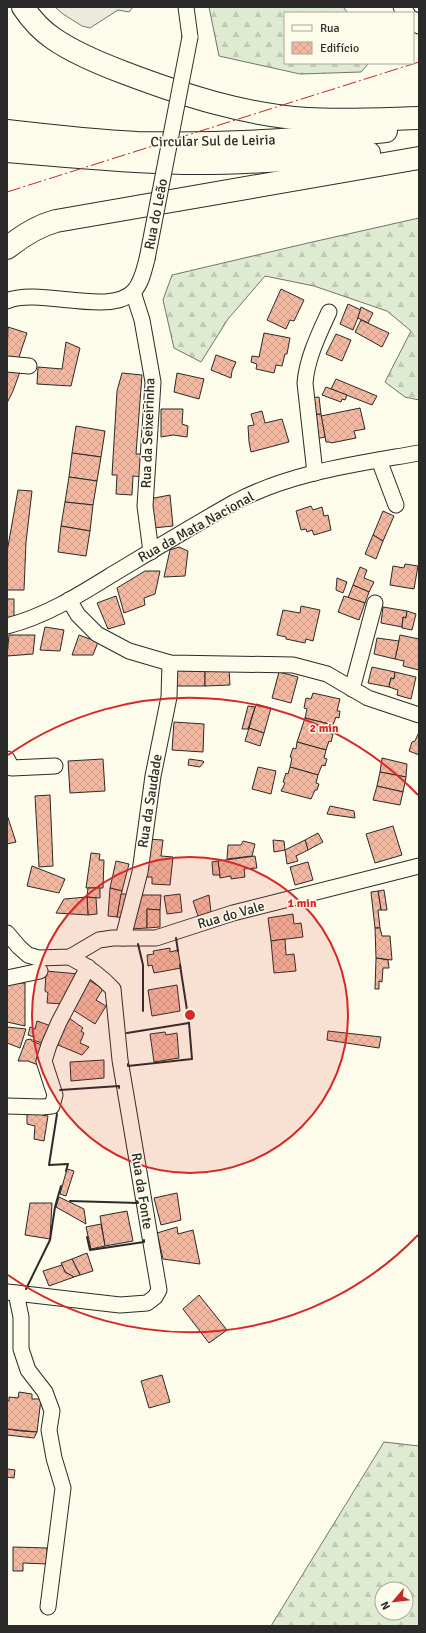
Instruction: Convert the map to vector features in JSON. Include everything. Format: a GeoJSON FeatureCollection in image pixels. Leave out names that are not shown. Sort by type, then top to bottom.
{"type":"FeatureCollection","features":[{"type":"Feature","properties":{"kind":"highway"},"geometry":{"type":"LineString","coordinates":[[23,7],[43,30],[75,52],[156,85],[232,108],[270,115],[307,119],[419,118]]}},
{"type":"Feature","properties":{"kind":"highway","name":"Circular Sul de Leiria"},"geometry":{"type":"LineString","coordinates":[[7,131],[136,143],[202,143],[333,137],[400,130],[419,126]]}},
{"type":"Feature","properties":{"kind":"highway","name":"Circular Sul de Leiria"},"geometry":{"type":"LineString","coordinates":[[7,151],[79,158],[183,163],[286,160],[419,147]]}},
{"type":"Feature","properties":{"kind":"highway"},"geometry":{"type":"LineString","coordinates":[[7,248],[29,233],[44,225],[56,221],[419,158]]}},
{"type":"Feature","properties":{"kind":"street","name":"Rua do Leão"},"geometry":{"type":"LineString","coordinates":[[133,292],[139,284],[147,260],[190,37],[186,7]]}},
{"type":"Feature","properties":{"kind":"street"},"geometry":{"type":"LineString","coordinates":[[7,301],[31,297],[99,302],[123,298],[133,292]]}},
{"type":"Feature","properties":{"kind":"street","name":"Rua da Seixeirinha"},"geometry":{"type":"LineString","coordinates":[[133,292],[142,320],[153,382],[145,506],[151,552]]}},
{"type":"Feature","properties":{"kind":"street"},"geometry":{"type":"LineString","coordinates":[[315,473],[305,383],[306,370],[318,336],[329,312]]}},
{"type":"Feature","properties":{"kind":"street"},"geometry":{"type":"LineString","coordinates":[[7,364],[29,366]]}},
{"type":"Feature","properties":{"kind":"street","name":"Rua da Mata Nacional"},"geometry":{"type":"LineString","coordinates":[[7,626],[36,618],[250,495],[287,481],[315,473],[419,453]]}},
{"type":"Feature","properties":{"kind":"street"},"geometry":{"type":"LineString","coordinates":[[379,460],[396,505]]}},
{"type":"Feature","properties":{"kind":"street"},"geometry":{"type":"LineString","coordinates":[[69,600],[78,615],[97,634],[128,651],[170,663],[293,665],[327,674],[368,698],[419,715]]}},
{"type":"Feature","properties":{"kind":"street"},"geometry":{"type":"LineString","coordinates":[[352,689],[375,603]]}},
{"type":"Feature","properties":{"kind":"street","name":"Rua da Saudade"},"geometry":{"type":"LineString","coordinates":[[124,938],[140,872],[153,776],[169,697],[170,663]]}},
{"type":"Feature","properties":{"kind":"street"},"geometry":{"type":"LineString","coordinates":[[7,759],[12,768],[55,766]]}},
{"type":"Feature","properties":{"kind":"street","name":"Rua do Vale"},"geometry":{"type":"LineString","coordinates":[[70,957],[99,940],[156,938],[233,913],[419,866]]}},
{"type":"Feature","properties":{"kind":"street"},"geometry":{"type":"LineString","coordinates":[[7,933],[28,955],[38,958],[70,957]]}},
{"type":"Feature","properties":{"kind":"street","name":"Rua da Fonte"},"geometry":{"type":"LineString","coordinates":[[12,1292],[120,1305],[147,1303],[155,1297],[159,1290],[120,1060],[113,989],[88,967],[70,957]]}},
{"type":"Feature","properties":{"kind":"street"},"geometry":{"type":"LineString","coordinates":[[7,1106],[52,1106],[55,1095],[44,1061],[59,1022],[88,967]]}},
{"type":"Feature","properties":{"kind":"street"},"geometry":{"type":"LineString","coordinates":[[7,978],[40,971]]}},
{"type":"Feature","properties":{"kind":"street"},"geometry":{"type":"LineString","coordinates":[[12,1292],[21,1317],[21,1349],[28,1370],[45,1392],[52,1411],[49,1430],[54,1458],[63,1488],[48,1607]]}},
{"type":"Feature","properties":{"kind":"green space"},"geometry":{"type":"Polygon","coordinates":[[[209,7],[343,7],[347,12],[284,12],[284,64],[368,64],[361,72],[300,74],[219,56],[209,7]]]}},
{"type":"Feature","properties":{"kind":"green space"},"geometry":{"type":"Polygon","coordinates":[[[419,218],[419,400],[405,397],[385,382],[411,331],[387,311],[314,286],[265,276],[228,319],[201,362],[174,348],[163,300],[172,275],[419,218]]]}},
{"type":"Feature","properties":{"kind":"green space"},"geometry":{"type":"Polygon","coordinates":[[[384,1442],[419,1446],[419,1626],[271,1626],[384,1442]]]}},
{"type":"Feature","properties":{"kind":"shaded area"},"geometry":{"type":"Polygon","coordinates":[[[55,7],[133,7],[129,12],[118,10],[90,28],[82,26],[55,7]]]}},
{"type":"Feature","properties":{"kind":"building"},"geometry":{"type":"Polygon","coordinates":[[[281,289],[304,300],[294,321],[290,320],[286,329],[267,320],[281,289]]]}},
{"type":"Feature","properties":{"kind":"building"},"geometry":{"type":"Polygon","coordinates":[[[348,304],[361,310],[353,330],[340,324],[348,304]]]}},
{"type":"Feature","properties":{"kind":"building"},"geometry":{"type":"Polygon","coordinates":[[[361,307],[373,313],[368,323],[358,318],[361,307]]]}},
{"type":"Feature","properties":{"kind":"building"},"geometry":{"type":"Polygon","coordinates":[[[361,320],[389,333],[382,347],[355,332],[361,320]]]}},
{"type":"Feature","properties":{"kind":"building"},"geometry":{"type":"Polygon","coordinates":[[[8,327],[27,333],[18,360],[7,357],[8,327]]]}},
{"type":"Feature","properties":{"kind":"building"},"geometry":{"type":"Polygon","coordinates":[[[264,333],[290,338],[287,354],[285,354],[282,366],[276,365],[274,373],[256,369],[257,364],[251,362],[252,356],[259,357],[264,333]]]}},
{"type":"Feature","properties":{"kind":"building"},"geometry":{"type":"Polygon","coordinates":[[[336,334],[351,340],[342,361],[326,354],[336,334]]]}},
{"type":"Feature","properties":{"kind":"building"},"geometry":{"type":"Polygon","coordinates":[[[66,342],[80,348],[71,386],[37,384],[38,367],[62,369],[66,342]]]}},
{"type":"Feature","properties":{"kind":"building"},"geometry":{"type":"Polygon","coordinates":[[[216,355],[236,362],[231,378],[211,370],[216,355]]]}},
{"type":"Feature","properties":{"kind":"building"},"geometry":{"type":"Polygon","coordinates":[[[7,367],[21,369],[7,403],[7,367]]]}},
{"type":"Feature","properties":{"kind":"building"},"geometry":{"type":"Polygon","coordinates":[[[122,373],[142,375],[136,454],[145,454],[143,477],[133,476],[132,495],[116,494],[117,475],[112,475],[117,391],[122,373]]]}},
{"type":"Feature","properties":{"kind":"building"},"geometry":{"type":"Polygon","coordinates":[[[177,373],[204,379],[199,399],[174,392],[177,373]]]}},
{"type":"Feature","properties":{"kind":"building"},"geometry":{"type":"Polygon","coordinates":[[[336,379],[377,396],[372,405],[331,389],[336,379]]]}},
{"type":"Feature","properties":{"kind":"building"},"geometry":{"type":"Polygon","coordinates":[[[326,387],[347,395],[345,400],[342,399],[341,402],[322,395],[326,387]]]}},
{"type":"Feature","properties":{"kind":"building"},"geometry":{"type":"Polygon","coordinates":[[[319,397],[321,414],[312,415],[310,398],[319,397]]]}},
{"type":"Feature","properties":{"kind":"building"},"geometry":{"type":"Polygon","coordinates":[[[360,408],[365,429],[354,431],[356,438],[331,443],[326,442],[321,416],[360,408]]]}},
{"type":"Feature","properties":{"kind":"building"},"geometry":{"type":"Polygon","coordinates":[[[161,409],[183,409],[182,424],[188,426],[187,437],[173,435],[161,437],[161,409]]]}},
{"type":"Feature","properties":{"kind":"building"},"geometry":{"type":"Polygon","coordinates":[[[262,411],[265,423],[282,419],[289,442],[251,452],[248,426],[254,425],[251,414],[262,411]]]}},
{"type":"Feature","properties":{"kind":"building"},"geometry":{"type":"Polygon","coordinates":[[[321,414],[325,437],[316,439],[312,415],[321,414]]]}},
{"type":"Feature","properties":{"kind":"building"},"geometry":{"type":"Polygon","coordinates":[[[76,426],[105,431],[101,457],[72,453],[76,426]]]}},
{"type":"Feature","properties":{"kind":"building"},"geometry":{"type":"Polygon","coordinates":[[[72,453],[101,457],[97,481],[69,477],[72,453]]]}},
{"type":"Feature","properties":{"kind":"building"},"geometry":{"type":"Polygon","coordinates":[[[69,477],[97,481],[93,505],[65,502],[69,477]]]}},
{"type":"Feature","properties":{"kind":"building"},"geometry":{"type":"Polygon","coordinates":[[[18,490],[32,491],[26,542],[24,590],[7,590],[7,552],[18,490]]]}},
{"type":"Feature","properties":{"kind":"building"},"geometry":{"type":"Polygon","coordinates":[[[170,495],[173,526],[153,528],[149,499],[170,495]]]}},
{"type":"Feature","properties":{"kind":"building"},"geometry":{"type":"Polygon","coordinates":[[[65,502],[93,505],[90,531],[61,526],[65,502]]]}},
{"type":"Feature","properties":{"kind":"building"},"geometry":{"type":"Polygon","coordinates":[[[311,506],[313,510],[322,507],[324,516],[328,515],[331,530],[314,535],[312,530],[307,532],[306,529],[301,530],[296,511],[311,506]]]}},
{"type":"Feature","properties":{"kind":"building"},"geometry":{"type":"Polygon","coordinates":[[[383,511],[394,516],[383,541],[373,535],[383,511]]]}},
{"type":"Feature","properties":{"kind":"building"},"geometry":{"type":"Polygon","coordinates":[[[61,526],[90,531],[86,556],[58,552],[61,526]]]}},
{"type":"Feature","properties":{"kind":"building"},"geometry":{"type":"Polygon","coordinates":[[[373,535],[383,541],[376,559],[365,554],[373,535]]]}},
{"type":"Feature","properties":{"kind":"building"},"geometry":{"type":"Polygon","coordinates":[[[179,547],[188,551],[185,576],[164,577],[170,550],[179,547]]]}},
{"type":"Feature","properties":{"kind":"building"},"geometry":{"type":"Polygon","coordinates":[[[405,564],[418,566],[414,589],[390,585],[393,566],[404,568],[405,564]]]}},
{"type":"Feature","properties":{"kind":"building"},"geometry":{"type":"Polygon","coordinates":[[[360,567],[367,570],[364,578],[374,582],[369,592],[353,585],[360,567]]]}},
{"type":"Feature","properties":{"kind":"building"},"geometry":{"type":"Polygon","coordinates":[[[145,571],[160,571],[155,594],[144,598],[145,605],[124,613],[117,588],[145,571]]]}},
{"type":"Feature","properties":{"kind":"building"},"geometry":{"type":"Polygon","coordinates":[[[337,578],[347,582],[343,593],[336,590],[337,578]]]}},
{"type":"Feature","properties":{"kind":"building"},"geometry":{"type":"Polygon","coordinates":[[[353,585],[369,592],[365,603],[348,598],[353,585]]]}},
{"type":"Feature","properties":{"kind":"building"},"geometry":{"type":"Polygon","coordinates":[[[116,596],[125,624],[108,629],[97,603],[116,596]]]}},
{"type":"Feature","properties":{"kind":"building"},"geometry":{"type":"Polygon","coordinates":[[[344,596],[365,603],[359,620],[338,612],[344,596]]]}},
{"type":"Feature","properties":{"kind":"building"},"geometry":{"type":"Polygon","coordinates":[[[7,599],[14,599],[14,618],[7,620],[7,599]]]}},
{"type":"Feature","properties":{"kind":"building"},"geometry":{"type":"Polygon","coordinates":[[[301,606],[320,610],[313,641],[306,639],[305,643],[286,639],[286,637],[277,635],[283,610],[300,613],[301,606]]]}},
{"type":"Feature","properties":{"kind":"building"},"geometry":{"type":"Polygon","coordinates":[[[383,607],[407,611],[406,618],[403,617],[402,627],[381,623],[383,607]]]}},
{"type":"Feature","properties":{"kind":"building"},"geometry":{"type":"Polygon","coordinates":[[[407,611],[416,614],[412,630],[402,628],[403,617],[406,618],[407,611]]]}},
{"type":"Feature","properties":{"kind":"building"},"geometry":{"type":"Polygon","coordinates":[[[45,627],[64,630],[60,651],[40,650],[45,627]]]}},
{"type":"Feature","properties":{"kind":"building"},"geometry":{"type":"Polygon","coordinates":[[[9,635],[35,635],[33,654],[7,656],[9,635]]]}},
{"type":"Feature","properties":{"kind":"building"},"geometry":{"type":"Polygon","coordinates":[[[79,635],[98,642],[93,655],[72,655],[79,635]]]}},
{"type":"Feature","properties":{"kind":"building"},"geometry":{"type":"Polygon","coordinates":[[[400,635],[419,639],[419,670],[403,666],[404,661],[395,659],[400,635]]]}},
{"type":"Feature","properties":{"kind":"building"},"geometry":{"type":"Polygon","coordinates":[[[377,638],[399,641],[395,659],[374,654],[377,638]]]}},
{"type":"Feature","properties":{"kind":"building"},"geometry":{"type":"Polygon","coordinates":[[[372,667],[395,672],[394,679],[391,678],[389,687],[368,683],[372,667]]]}},
{"type":"Feature","properties":{"kind":"building"},"geometry":{"type":"Polygon","coordinates":[[[172,669],[205,669],[205,686],[172,686],[172,669]]]}},
{"type":"Feature","properties":{"kind":"building"},"geometry":{"type":"Polygon","coordinates":[[[205,669],[229,669],[230,685],[205,686],[205,669]]]}},
{"type":"Feature","properties":{"kind":"building"},"geometry":{"type":"Polygon","coordinates":[[[279,672],[298,677],[291,703],[272,698],[279,672]]]}},
{"type":"Feature","properties":{"kind":"building"},"geometry":{"type":"Polygon","coordinates":[[[395,672],[416,677],[411,699],[397,695],[398,690],[389,687],[391,678],[394,679],[395,672]]]}},
{"type":"Feature","properties":{"kind":"building"},"geometry":{"type":"Polygon","coordinates":[[[313,693],[340,699],[337,711],[340,711],[339,718],[336,717],[333,725],[305,718],[307,709],[304,708],[306,698],[311,699],[313,693]]]}},
{"type":"Feature","properties":{"kind":"building"},"geometry":{"type":"Polygon","coordinates":[[[256,704],[271,708],[264,733],[249,728],[256,704]]]}},
{"type":"Feature","properties":{"kind":"building"},"geometry":{"type":"Polygon","coordinates":[[[248,706],[255,707],[248,729],[242,729],[248,706]]]}},
{"type":"Feature","properties":{"kind":"building"},"geometry":{"type":"Polygon","coordinates":[[[305,718],[333,725],[331,742],[329,741],[326,750],[297,742],[305,718]]]}},
{"type":"Feature","properties":{"kind":"building"},"geometry":{"type":"Polygon","coordinates":[[[174,722],[204,724],[203,752],[172,750],[174,722]]]}},
{"type":"Feature","properties":{"kind":"building"},"geometry":{"type":"Polygon","coordinates":[[[249,728],[264,733],[260,746],[245,741],[249,728]]]}},
{"type":"Feature","properties":{"kind":"building"},"geometry":{"type":"Polygon","coordinates":[[[419,732],[419,755],[409,751],[412,742],[415,741],[419,732]]]}},
{"type":"Feature","properties":{"kind":"building"},"geometry":{"type":"Polygon","coordinates":[[[297,742],[326,750],[324,758],[327,759],[325,766],[322,765],[318,775],[290,767],[292,758],[290,757],[293,748],[296,749],[297,742]]]}},
{"type":"Feature","properties":{"kind":"building"},"geometry":{"type":"Polygon","coordinates":[[[382,758],[407,764],[406,777],[380,772],[382,758]]]}},
{"type":"Feature","properties":{"kind":"building"},"geometry":{"type":"Polygon","coordinates":[[[103,759],[105,791],[70,793],[68,761],[103,759]]]}},
{"type":"Feature","properties":{"kind":"building"},"geometry":{"type":"Polygon","coordinates":[[[189,759],[204,762],[200,767],[188,765],[189,759]]]}},
{"type":"Feature","properties":{"kind":"building"},"geometry":{"type":"Polygon","coordinates":[[[258,767],[276,771],[271,794],[252,789],[258,767]]]}},
{"type":"Feature","properties":{"kind":"building"},"geometry":{"type":"Polygon","coordinates":[[[290,767],[318,775],[316,783],[319,784],[311,799],[281,791],[285,783],[283,782],[286,773],[288,774],[290,767]]]}},
{"type":"Feature","properties":{"kind":"building"},"geometry":{"type":"Polygon","coordinates":[[[380,772],[406,777],[403,792],[377,786],[380,772]]]}},
{"type":"Feature","properties":{"kind":"building"},"geometry":{"type":"Polygon","coordinates":[[[377,786],[403,792],[400,805],[373,800],[377,786]]]}},
{"type":"Feature","properties":{"kind":"building"},"geometry":{"type":"Polygon","coordinates":[[[50,795],[53,866],[39,867],[35,796],[50,795]]]}},
{"type":"Feature","properties":{"kind":"building"},"geometry":{"type":"Polygon","coordinates":[[[330,806],[354,811],[355,818],[327,814],[330,806]]]}},
{"type":"Feature","properties":{"kind":"building"},"geometry":{"type":"Polygon","coordinates":[[[7,815],[16,842],[7,844],[7,815]]]}},
{"type":"Feature","properties":{"kind":"building"},"geometry":{"type":"Polygon","coordinates":[[[393,826],[402,855],[375,863],[366,834],[393,826]]]}},
{"type":"Feature","properties":{"kind":"building"},"geometry":{"type":"Polygon","coordinates":[[[318,833],[323,842],[308,850],[305,840],[318,833]]]}},
{"type":"Feature","properties":{"kind":"building"},"geometry":{"type":"Polygon","coordinates":[[[146,839],[163,840],[161,856],[173,857],[170,885],[152,884],[152,877],[146,877],[146,839]]]}},
{"type":"Feature","properties":{"kind":"building"},"geometry":{"type":"Polygon","coordinates":[[[273,840],[284,841],[285,850],[274,852],[273,840]]]}},
{"type":"Feature","properties":{"kind":"building"},"geometry":{"type":"Polygon","coordinates":[[[305,840],[308,850],[296,856],[298,861],[287,864],[285,850],[305,840]]]}},
{"type":"Feature","properties":{"kind":"building"},"geometry":{"type":"Polygon","coordinates":[[[243,841],[255,844],[252,856],[227,859],[228,845],[241,845],[243,841]]]}},
{"type":"Feature","properties":{"kind":"building"},"geometry":{"type":"Polygon","coordinates":[[[91,853],[100,854],[99,860],[104,860],[103,888],[86,888],[91,853]]]}},
{"type":"Feature","properties":{"kind":"building"},"geometry":{"type":"Polygon","coordinates":[[[255,856],[257,868],[244,869],[245,877],[231,879],[231,876],[220,878],[218,861],[255,856]]]}},
{"type":"Feature","properties":{"kind":"building"},"geometry":{"type":"Polygon","coordinates":[[[116,861],[129,864],[122,891],[110,888],[116,861]]]}},
{"type":"Feature","properties":{"kind":"building"},"geometry":{"type":"Polygon","coordinates":[[[218,861],[220,875],[213,875],[212,862],[218,861]]]}},
{"type":"Feature","properties":{"kind":"building"},"geometry":{"type":"Polygon","coordinates":[[[308,862],[313,880],[295,885],[290,867],[308,862]]]}},
{"type":"Feature","properties":{"kind":"building"},"geometry":{"type":"Polygon","coordinates":[[[32,866],[65,879],[59,893],[27,886],[32,866]]]}},
{"type":"Feature","properties":{"kind":"building"},"geometry":{"type":"Polygon","coordinates":[[[88,888],[100,888],[100,898],[87,897],[88,888]]]}},
{"type":"Feature","properties":{"kind":"building"},"geometry":{"type":"Polygon","coordinates":[[[110,888],[122,891],[117,917],[108,916],[110,888]]]}},
{"type":"Feature","properties":{"kind":"building"},"geometry":{"type":"Polygon","coordinates":[[[384,890],[387,910],[381,910],[378,891],[384,890]]]}},
{"type":"Feature","properties":{"kind":"building"},"geometry":{"type":"Polygon","coordinates":[[[378,891],[381,910],[378,910],[380,928],[375,928],[371,892],[378,891]]]}},
{"type":"Feature","properties":{"kind":"building"},"geometry":{"type":"Polygon","coordinates":[[[121,894],[132,894],[125,918],[117,917],[121,894]]]}},
{"type":"Feature","properties":{"kind":"building"},"geometry":{"type":"Polygon","coordinates":[[[180,894],[182,912],[167,914],[164,896],[180,894]]]}},
{"type":"Feature","properties":{"kind":"building"},"geometry":{"type":"Polygon","coordinates":[[[137,895],[161,895],[160,910],[147,909],[147,928],[130,929],[137,895]]]}},
{"type":"Feature","properties":{"kind":"building"},"geometry":{"type":"Polygon","coordinates":[[[209,895],[211,912],[198,916],[193,901],[209,895]]]}},
{"type":"Feature","properties":{"kind":"building"},"geometry":{"type":"Polygon","coordinates":[[[87,897],[96,898],[97,914],[88,915],[87,897]]]}},
{"type":"Feature","properties":{"kind":"building"},"geometry":{"type":"Polygon","coordinates":[[[87,897],[88,915],[56,913],[64,899],[87,897]]]}},
{"type":"Feature","properties":{"kind":"building"},"geometry":{"type":"Polygon","coordinates":[[[147,909],[160,910],[160,927],[147,928],[147,909]]]}},
{"type":"Feature","properties":{"kind":"building"},"geometry":{"type":"Polygon","coordinates":[[[293,914],[294,924],[301,923],[303,937],[271,941],[268,918],[293,914]]]}},
{"type":"Feature","properties":{"kind":"building"},"geometry":{"type":"Polygon","coordinates":[[[375,928],[380,928],[382,936],[390,936],[392,960],[376,958],[375,928]]]}},
{"type":"Feature","properties":{"kind":"building"},"geometry":{"type":"Polygon","coordinates":[[[285,939],[286,955],[294,954],[296,971],[274,973],[271,941],[285,939]]]}},
{"type":"Feature","properties":{"kind":"building"},"geometry":{"type":"Polygon","coordinates":[[[170,948],[170,952],[178,950],[181,968],[154,973],[152,965],[148,966],[147,955],[154,954],[153,951],[170,948]]]}},
{"type":"Feature","properties":{"kind":"building"},"geometry":{"type":"Polygon","coordinates":[[[376,958],[388,960],[389,968],[383,968],[382,982],[379,981],[379,989],[375,989],[376,958]]]}},
{"type":"Feature","properties":{"kind":"building"},"geometry":{"type":"Polygon","coordinates":[[[46,971],[79,974],[66,1004],[47,1003],[48,993],[45,991],[46,971]]]}},
{"type":"Feature","properties":{"kind":"building"},"geometry":{"type":"Polygon","coordinates":[[[87,979],[103,989],[96,1000],[106,1006],[95,1024],[70,1008],[87,979]]]}},
{"type":"Feature","properties":{"kind":"building"},"geometry":{"type":"Polygon","coordinates":[[[7,983],[25,983],[25,1026],[7,1022],[7,983]]]}},
{"type":"Feature","properties":{"kind":"building"},"geometry":{"type":"Polygon","coordinates":[[[177,985],[180,1011],[152,1016],[148,990],[177,985]]]}},
{"type":"Feature","properties":{"kind":"building"},"geometry":{"type":"Polygon","coordinates":[[[69,1018],[83,1028],[81,1031],[84,1033],[80,1043],[89,1047],[82,1055],[58,1045],[60,1034],[69,1018]]]}},
{"type":"Feature","properties":{"kind":"building"},"geometry":{"type":"Polygon","coordinates":[[[37,1021],[54,1027],[45,1044],[33,1040],[34,1037],[28,1035],[30,1027],[35,1029],[37,1021]]]}},
{"type":"Feature","properties":{"kind":"building"},"geometry":{"type":"Polygon","coordinates":[[[7,1027],[26,1029],[20,1048],[7,1043],[7,1027]]]}},
{"type":"Feature","properties":{"kind":"building"},"geometry":{"type":"Polygon","coordinates":[[[328,1031],[381,1037],[379,1048],[327,1040],[328,1031]]]}},
{"type":"Feature","properties":{"kind":"building"},"geometry":{"type":"Polygon","coordinates":[[[165,1032],[166,1035],[177,1033],[179,1058],[154,1062],[150,1034],[165,1032]]]}},
{"type":"Feature","properties":{"kind":"building"},"geometry":{"type":"Polygon","coordinates":[[[31,1039],[32,1041],[44,1046],[38,1065],[28,1061],[18,1061],[26,1040],[31,1039]]]}},
{"type":"Feature","properties":{"kind":"building"},"geometry":{"type":"Polygon","coordinates":[[[104,1060],[104,1078],[71,1081],[70,1062],[104,1060]]]}},
{"type":"Feature","properties":{"kind":"building"},"geometry":{"type":"Polygon","coordinates":[[[27,1112],[41,1113],[42,1115],[48,1116],[44,1141],[34,1139],[35,1126],[27,1124],[27,1112]]]}},
{"type":"Feature","properties":{"kind":"building"},"geometry":{"type":"Polygon","coordinates":[[[67,1169],[74,1171],[66,1196],[60,1194],[67,1169]]]}},
{"type":"Feature","properties":{"kind":"building"},"geometry":{"type":"Polygon","coordinates":[[[177,1193],[181,1220],[161,1225],[154,1198],[177,1193]]]}},
{"type":"Feature","properties":{"kind":"building"},"geometry":{"type":"Polygon","coordinates":[[[59,1197],[84,1209],[86,1224],[56,1207],[59,1197]]]}},
{"type":"Feature","properties":{"kind":"building"},"geometry":{"type":"Polygon","coordinates":[[[30,1203],[52,1203],[50,1239],[25,1235],[30,1203]]]}},
{"type":"Feature","properties":{"kind":"building"},"geometry":{"type":"Polygon","coordinates":[[[127,1211],[133,1241],[105,1246],[100,1216],[127,1211]]]}},
{"type":"Feature","properties":{"kind":"building"},"geometry":{"type":"Polygon","coordinates":[[[101,1224],[105,1246],[91,1249],[86,1227],[101,1224]]]}},
{"type":"Feature","properties":{"kind":"building"},"geometry":{"type":"Polygon","coordinates":[[[177,1227],[178,1234],[193,1230],[200,1264],[163,1259],[157,1233],[177,1227]]]}},
{"type":"Feature","properties":{"kind":"building"},"geometry":{"type":"Polygon","coordinates":[[[87,1253],[93,1271],[80,1275],[72,1259],[87,1253]]]}},
{"type":"Feature","properties":{"kind":"building"},"geometry":{"type":"Polygon","coordinates":[[[72,1259],[80,1275],[74,1277],[65,1272],[61,1263],[72,1259]]]}},
{"type":"Feature","properties":{"kind":"building"},"geometry":{"type":"Polygon","coordinates":[[[62,1265],[65,1272],[74,1277],[49,1286],[43,1271],[62,1265]]]}},
{"type":"Feature","properties":{"kind":"building"},"geometry":{"type":"Polygon","coordinates":[[[199,1295],[227,1330],[209,1343],[183,1309],[199,1295]]]}},
{"type":"Feature","properties":{"kind":"building"},"geometry":{"type":"Polygon","coordinates":[[[162,1375],[170,1402],[149,1408],[141,1381],[162,1375]]]}},
{"type":"Feature","properties":{"kind":"building"},"geometry":{"type":"Polygon","coordinates":[[[19,1392],[32,1394],[32,1399],[41,1399],[37,1432],[7,1429],[7,1401],[9,1401],[9,1397],[18,1398],[19,1392]]]}},
{"type":"Feature","properties":{"kind":"building"},"geometry":{"type":"Polygon","coordinates":[[[7,1429],[37,1432],[34,1438],[7,1435],[7,1429]]]}},
{"type":"Feature","properties":{"kind":"building"},"geometry":{"type":"Polygon","coordinates":[[[7,1469],[15,1470],[14,1478],[7,1477],[7,1469]]]}},
{"type":"Feature","properties":{"kind":"building"},"geometry":{"type":"Polygon","coordinates":[[[13,1547],[47,1548],[47,1564],[23,1563],[23,1571],[13,1571],[13,1547]]]}},
{"type":"Feature","properties":{"kind":"wall"},"geometry":{"type":"LineString","coordinates":[[176,938],[178,951]]}},
{"type":"Feature","properties":{"kind":"wall"},"geometry":{"type":"LineString","coordinates":[[138,944],[143,965],[143,1011]]}},
{"type":"Feature","properties":{"kind":"wall"},"geometry":{"type":"LineString","coordinates":[[180,965],[189,1023]]}},
{"type":"Feature","properties":{"kind":"wall"},"geometry":{"type":"LineString","coordinates":[[127,1033],[189,1023],[192,1059],[128,1066],[128,1064]]}},
{"type":"Feature","properties":{"kind":"wall"},"geometry":{"type":"LineString","coordinates":[[60,1090],[119,1086],[119,1088]]}},
{"type":"Feature","properties":{"kind":"wall"},"geometry":{"type":"LineString","coordinates":[[57,1114],[49,1165],[68,1164],[66,1171]]}},
{"type":"Feature","properties":{"kind":"wall"},"geometry":{"type":"LineString","coordinates":[[26,1289],[50,1240],[55,1207],[61,1186]]}},
{"type":"Feature","properties":{"kind":"wall"},"geometry":{"type":"LineString","coordinates":[[70,1201],[138,1203],[137,1201]]}},
{"type":"Feature","properties":{"kind":"wall"},"geometry":{"type":"LineString","coordinates":[[87,1237],[90,1250],[144,1242],[144,1240]]}},
{"type":"Feature","properties":{"kind":"power"},"geometry":{"type":"LineString","coordinates":[[414,64],[419,62]]}},
{"type":"Feature","properties":{"kind":"power"},"geometry":{"type":"LineString","coordinates":[[7,192],[413,64]]}}]}
